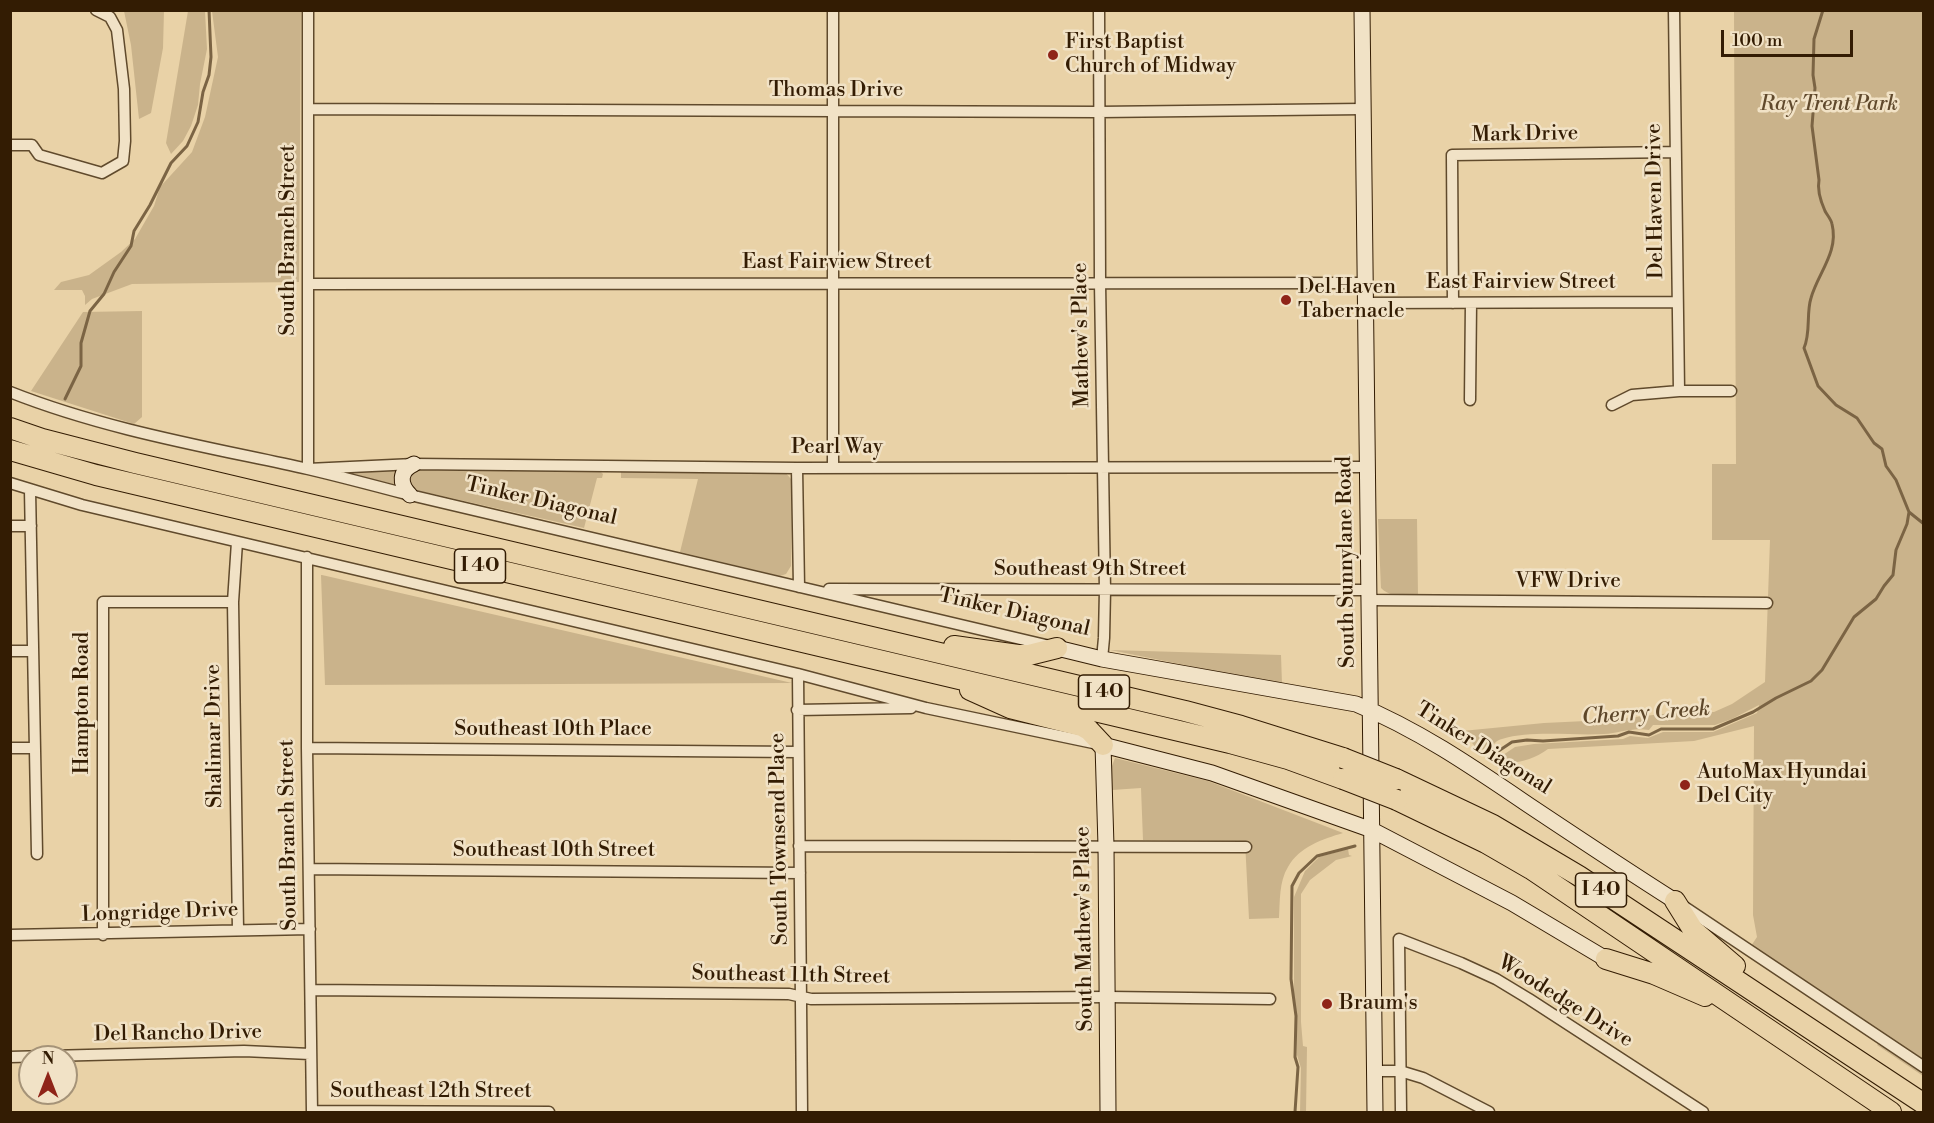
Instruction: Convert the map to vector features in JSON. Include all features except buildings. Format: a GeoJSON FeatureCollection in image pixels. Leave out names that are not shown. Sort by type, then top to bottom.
{"type":"FeatureCollection","features":[{"type":"Feature","properties":{"kind":"highway"},"geometry":{"type":"LineString","coordinates":[[10,418],[42,439]]}},
{"type":"Feature","properties":{"kind":"highway","name":"I 40"},"geometry":{"type":"LineString","coordinates":[[10,428],[42,439],[135,463],[1185,711],[1343,758],[1396,778],[1493,825],[1542,853],[1923,1104]]}},
{"type":"Feature","properties":{"kind":"highway","name":"I 40"},"geometry":{"type":"LineString","coordinates":[[17,452],[96,475],[1230,743],[1288,759],[1343,778],[1397,800],[1486,843],[1531,868],[1891,1113]]}},
{"type":"Feature","properties":{"kind":"highway"},"geometry":{"type":"LineString","coordinates":[[862,635],[1018,655],[1029,655],[1056,648]]}},
{"type":"Feature","properties":{"kind":"highway"},"geometry":{"type":"LineString","coordinates":[[932,672],[1010,708],[1082,726],[1103,745]]}},
{"type":"Feature","properties":{"kind":"highway"},"geometry":{"type":"LineString","coordinates":[[1675,901],[1696,933],[1796,1019]]}},
{"type":"Feature","properties":{"kind":"highway"},"geometry":{"type":"LineString","coordinates":[[1606,959],[1654,974],[1746,1013]]}},
{"type":"Feature","properties":{"kind":"street"},"geometry":{"type":"LineString","coordinates":[[10,145],[32,145],[39,155],[102,173],[123,161],[124,89],[117,30],[110,17],[96,10]]}},
{"type":"Feature","properties":{"kind":"street","name":"South Branch Street"},"geometry":{"type":"LineString","coordinates":[[308,10],[308,469]]}},
{"type":"Feature","properties":{"kind":"street"},"geometry":{"type":"LineString","coordinates":[[833,10],[833,467]]}},
{"type":"Feature","properties":{"kind":"street","name":"Mathew's Place"},"geometry":{"type":"LineString","coordinates":[[1099,10],[1100,283],[1105,590],[1102,659]]}},
{"type":"Feature","properties":{"kind":"street","name":"South Sunnylane Road"},"geometry":{"type":"LineString","coordinates":[[1362,10],[1375,1113]]}},
{"type":"Feature","properties":{"kind":"street","name":"Del Haven Drive"},"geometry":{"type":"LineString","coordinates":[[1674,10],[1679,391]]}},
{"type":"Feature","properties":{"kind":"street","name":"Thomas Drive"},"geometry":{"type":"LineString","coordinates":[[309,109],[1099,112],[1363,109]]}},
{"type":"Feature","properties":{"kind":"street","name":"Mark Drive"},"geometry":{"type":"LineString","coordinates":[[1453,303],[1452,155],[1675,152]]}},
{"type":"Feature","properties":{"kind":"street","name":"East Fairview Street"},"geometry":{"type":"LineString","coordinates":[[309,284],[1365,283]]}},
{"type":"Feature","properties":{"kind":"street","name":"East Fairview Street"},"geometry":{"type":"LineString","coordinates":[[1365,303],[1677,302]]}},
{"type":"Feature","properties":{"kind":"street"},"geometry":{"type":"LineString","coordinates":[[1470,400],[1471,303]]}},
{"type":"Feature","properties":{"kind":"street"},"geometry":{"type":"LineString","coordinates":[[1611,405],[1632,395],[1679,391],[1731,391]]}},
{"type":"Feature","properties":{"kind":"street","name":"Tinker Diagonal"},"geometry":{"type":"LineString","coordinates":[[10,392],[133,430],[308,469],[1102,659],[1356,704],[1384,715],[1448,750],[1923,1067]]}},
{"type":"Feature","properties":{"kind":"street"},"geometry":{"type":"LineString","coordinates":[[410,495],[404,487],[402,478],[406,469],[414,465]]}},
{"type":"Feature","properties":{"kind":"street","name":"Pearl Way"},"geometry":{"type":"LineString","coordinates":[[308,469],[414,465],[797,468],[1367,467]]}},
{"type":"Feature","properties":{"kind":"street"},"geometry":{"type":"LineString","coordinates":[[797,468],[805,588]]}},
{"type":"Feature","properties":{"kind":"street"},"geometry":{"type":"LineString","coordinates":[[10,483],[82,505],[798,674],[926,708],[1103,745],[1212,773],[1372,830],[1512,903],[1606,959]]}},
{"type":"Feature","properties":{"kind":"street"},"geometry":{"type":"LineString","coordinates":[[30,490],[37,854]]}},
{"type":"Feature","properties":{"kind":"street"},"geometry":{"type":"LineString","coordinates":[[10,526],[31,526]]}},
{"type":"Feature","properties":{"kind":"street","name":"Shalimar Drive"},"geometry":{"type":"LineString","coordinates":[[237,542],[233,602],[238,930]]}},
{"type":"Feature","properties":{"kind":"street","name":"South Branch Street"},"geometry":{"type":"LineString","coordinates":[[307,557],[312,1112]]}},
{"type":"Feature","properties":{"kind":"street","name":"Southeast 9th Street"},"geometry":{"type":"LineString","coordinates":[[805,588],[1369,595]]}},
{"type":"Feature","properties":{"kind":"street","name":"VFW Drive"},"geometry":{"type":"LineString","coordinates":[[1369,595],[1767,603]]}},
{"type":"Feature","properties":{"kind":"street","name":"Hampton Road"},"geometry":{"type":"LineString","coordinates":[[103,934],[103,602],[233,602]]}},
{"type":"Feature","properties":{"kind":"street"},"geometry":{"type":"LineString","coordinates":[[10,651],[33,651]]}},
{"type":"Feature","properties":{"kind":"street","name":"South Townsend Place"},"geometry":{"type":"LineString","coordinates":[[798,674],[802,1113]]}},
{"type":"Feature","properties":{"kind":"street"},"geometry":{"type":"LineString","coordinates":[[798,710],[926,708]]}},
{"type":"Feature","properties":{"kind":"street","name":"South Mathew's Place"},"geometry":{"type":"LineString","coordinates":[[1103,745],[1108,1113]]}},
{"type":"Feature","properties":{"kind":"street"},"geometry":{"type":"LineString","coordinates":[[10,748],[35,748]]}},
{"type":"Feature","properties":{"kind":"street","name":"Southeast 10th Place"},"geometry":{"type":"LineString","coordinates":[[307,748],[798,752]]}},
{"type":"Feature","properties":{"kind":"street"},"geometry":{"type":"LineString","coordinates":[[799,846],[1246,847]]}},
{"type":"Feature","properties":{"kind":"street","name":"Southeast 10th Street"},"geometry":{"type":"LineString","coordinates":[[309,869],[800,873]]}},
{"type":"Feature","properties":{"kind":"street","name":"Longridge Drive"},"geometry":{"type":"LineString","coordinates":[[10,935],[310,929]]}},
{"type":"Feature","properties":{"kind":"street","name":"Woodedge Drive"},"geometry":{"type":"LineString","coordinates":[[1400,1071],[1399,939],[1496,979],[1703,1113]]}},
{"type":"Feature","properties":{"kind":"street","name":"Southeast 11th Street"},"geometry":{"type":"LineString","coordinates":[[311,990],[777,994],[811,999],[1108,997],[1270,999]]}},
{"type":"Feature","properties":{"kind":"street","name":"Del Rancho Drive"},"geometry":{"type":"LineString","coordinates":[[10,1057],[244,1051],[310,1054]]}},
{"type":"Feature","properties":{"kind":"street"},"geometry":{"type":"LineString","coordinates":[[1374,1071],[1400,1071],[1423,1078],[1489,1113]]}},
{"type":"Feature","properties":{"kind":"street"},"geometry":{"type":"LineString","coordinates":[[1400,1071],[1401,1113]]}},
{"type":"Feature","properties":{"kind":"street","name":"Southeast 12th Street"},"geometry":{"type":"LineString","coordinates":[[312,1112],[549,1113]]}},
{"type":"Feature","properties":{"kind":"green space"},"geometry":{"type":"Polygon","coordinates":[[[124,11],[164,11],[163,48],[151,113],[139,119],[131,45],[124,11]]]}},
{"type":"Feature","properties":{"kind":"green space"},"geometry":{"type":"Polygon","coordinates":[[[188,11],[205,11],[207,49],[198,105],[191,126],[183,141],[171,154],[166,143],[188,11]]]}},
{"type":"Feature","properties":{"kind":"green space"},"geometry":{"type":"Polygon","coordinates":[[[212,11],[301,11],[299,282],[132,284],[92,299],[85,305],[82,290],[54,290],[61,282],[89,275],[135,239],[154,206],[160,187],[192,152],[205,117],[218,57],[212,11]]]}},
{"type":"Feature","properties":{"kind":"green space","name":"Ray Trent Park"},"geometry":{"type":"Polygon","coordinates":[[[1734,11],[1923,11],[1923,1076],[1877,1045],[1884,1035],[1751,946],[1757,937],[1753,915],[1754,726],[1694,741],[1548,749],[1537,756],[1519,762],[1506,763],[1499,762],[1497,759],[1515,747],[1534,744],[1623,739],[1630,736],[1648,738],[1663,732],[1713,732],[1757,713],[1759,705],[1715,725],[1653,725],[1649,730],[1604,734],[1513,736],[1496,742],[1491,747],[1478,750],[1462,731],[1672,713],[1714,712],[1732,704],[1765,682],[1770,540],[1712,540],[1712,464],[1736,464],[1734,11]]]}},
{"type":"Feature","properties":{"kind":"green space"},"geometry":{"type":"Polygon","coordinates":[[[142,311],[142,417],[134,424],[31,391],[83,312],[142,311]]]}},
{"type":"Feature","properties":{"kind":"green space"},"geometry":{"type":"Polygon","coordinates":[[[419,470],[600,471],[603,474],[602,478],[597,478],[584,528],[411,489],[408,475],[419,470]]]}},
{"type":"Feature","properties":{"kind":"green space"},"geometry":{"type":"Polygon","coordinates":[[[337,471],[398,471],[397,485],[337,471]]]}},
{"type":"Feature","properties":{"kind":"green space"},"geometry":{"type":"Polygon","coordinates":[[[621,471],[784,471],[792,484],[791,566],[786,574],[780,576],[680,552],[698,479],[621,478],[621,471]]]}},
{"type":"Feature","properties":{"kind":"green space"},"geometry":{"type":"Polygon","coordinates":[[[1378,519],[1417,519],[1418,596],[1394,595],[1381,588],[1378,519]]]}},
{"type":"Feature","properties":{"kind":"green space"},"geometry":{"type":"Polygon","coordinates":[[[322,575],[792,683],[325,685],[322,575]]]}},
{"type":"Feature","properties":{"kind":"green space"},"geometry":{"type":"Polygon","coordinates":[[[1110,650],[1281,655],[1282,684],[1279,684],[1110,650]]]}},
{"type":"Feature","properties":{"kind":"green space"},"geometry":{"type":"Polygon","coordinates":[[[1115,758],[1208,781],[1343,833],[1312,845],[1293,860],[1283,879],[1279,918],[1249,919],[1245,841],[1143,840],[1141,788],[1112,790],[1112,766],[1115,758]]]}},
{"type":"Feature","properties":{"kind":"green space"},"geometry":{"type":"Polygon","coordinates":[[[1348,849],[1349,855],[1352,856],[1336,860],[1310,880],[1301,894],[1301,1022],[1303,1046],[1307,1047],[1306,1112],[1300,1112],[1301,1068],[1297,1055],[1297,1016],[1294,996],[1294,897],[1305,871],[1319,857],[1348,849]]]}},
{"type":"Feature","properties":{"kind":"waterway"},"geometry":{"type":"LineString","coordinates":[[65,399],[81,366],[81,343],[90,311],[104,294],[114,272],[131,246],[134,231],[171,163],[187,146],[198,122],[211,57],[209,10]]}},
{"type":"Feature","properties":{"kind":"waterway","name":"Cherry Creek"},"geometry":{"type":"LineString","coordinates":[[1488,758],[1512,742],[1618,736],[1629,732],[1649,735],[1661,729],[1713,729],[1753,712],[1811,681],[1822,670],[1854,617],[1876,599],[1893,575],[1896,550],[1907,524],[1909,512],[1896,480],[1886,466],[1882,449],[1874,443],[1857,418],[1836,405],[1818,386],[1804,348],[1811,298],[1833,244],[1831,222],[1820,196],[1812,126],[1815,88],[1814,39],[1823,10]]}},
{"type":"Feature","properties":{"kind":"waterway"},"geometry":{"type":"LineString","coordinates":[[1909,512],[1924,524]]}},
{"type":"Feature","properties":{"kind":"waterway","name":"Cherry Creek"},"geometry":{"type":"LineString","coordinates":[[1295,1112],[1298,1067],[1295,1057],[1296,1016],[1291,979],[1292,886],[1299,873],[1317,856],[1355,846]]}},
{"type":"Feature","properties":{"kind":"place","name":"First Baptist Church of Midway"},"geometry":{"type":"Point","coordinates":[1053,55]}},
{"type":"Feature","properties":{"kind":"place","name":"Del Haven Tabernacle"},"geometry":{"type":"Point","coordinates":[1286,300]}},
{"type":"Feature","properties":{"kind":"place","name":"AutoMax Hyundai Del City"},"geometry":{"type":"Point","coordinates":[1685,785]}},
{"type":"Feature","properties":{"kind":"place","name":"Braum's"},"geometry":{"type":"Point","coordinates":[1327,1004]}}]}
